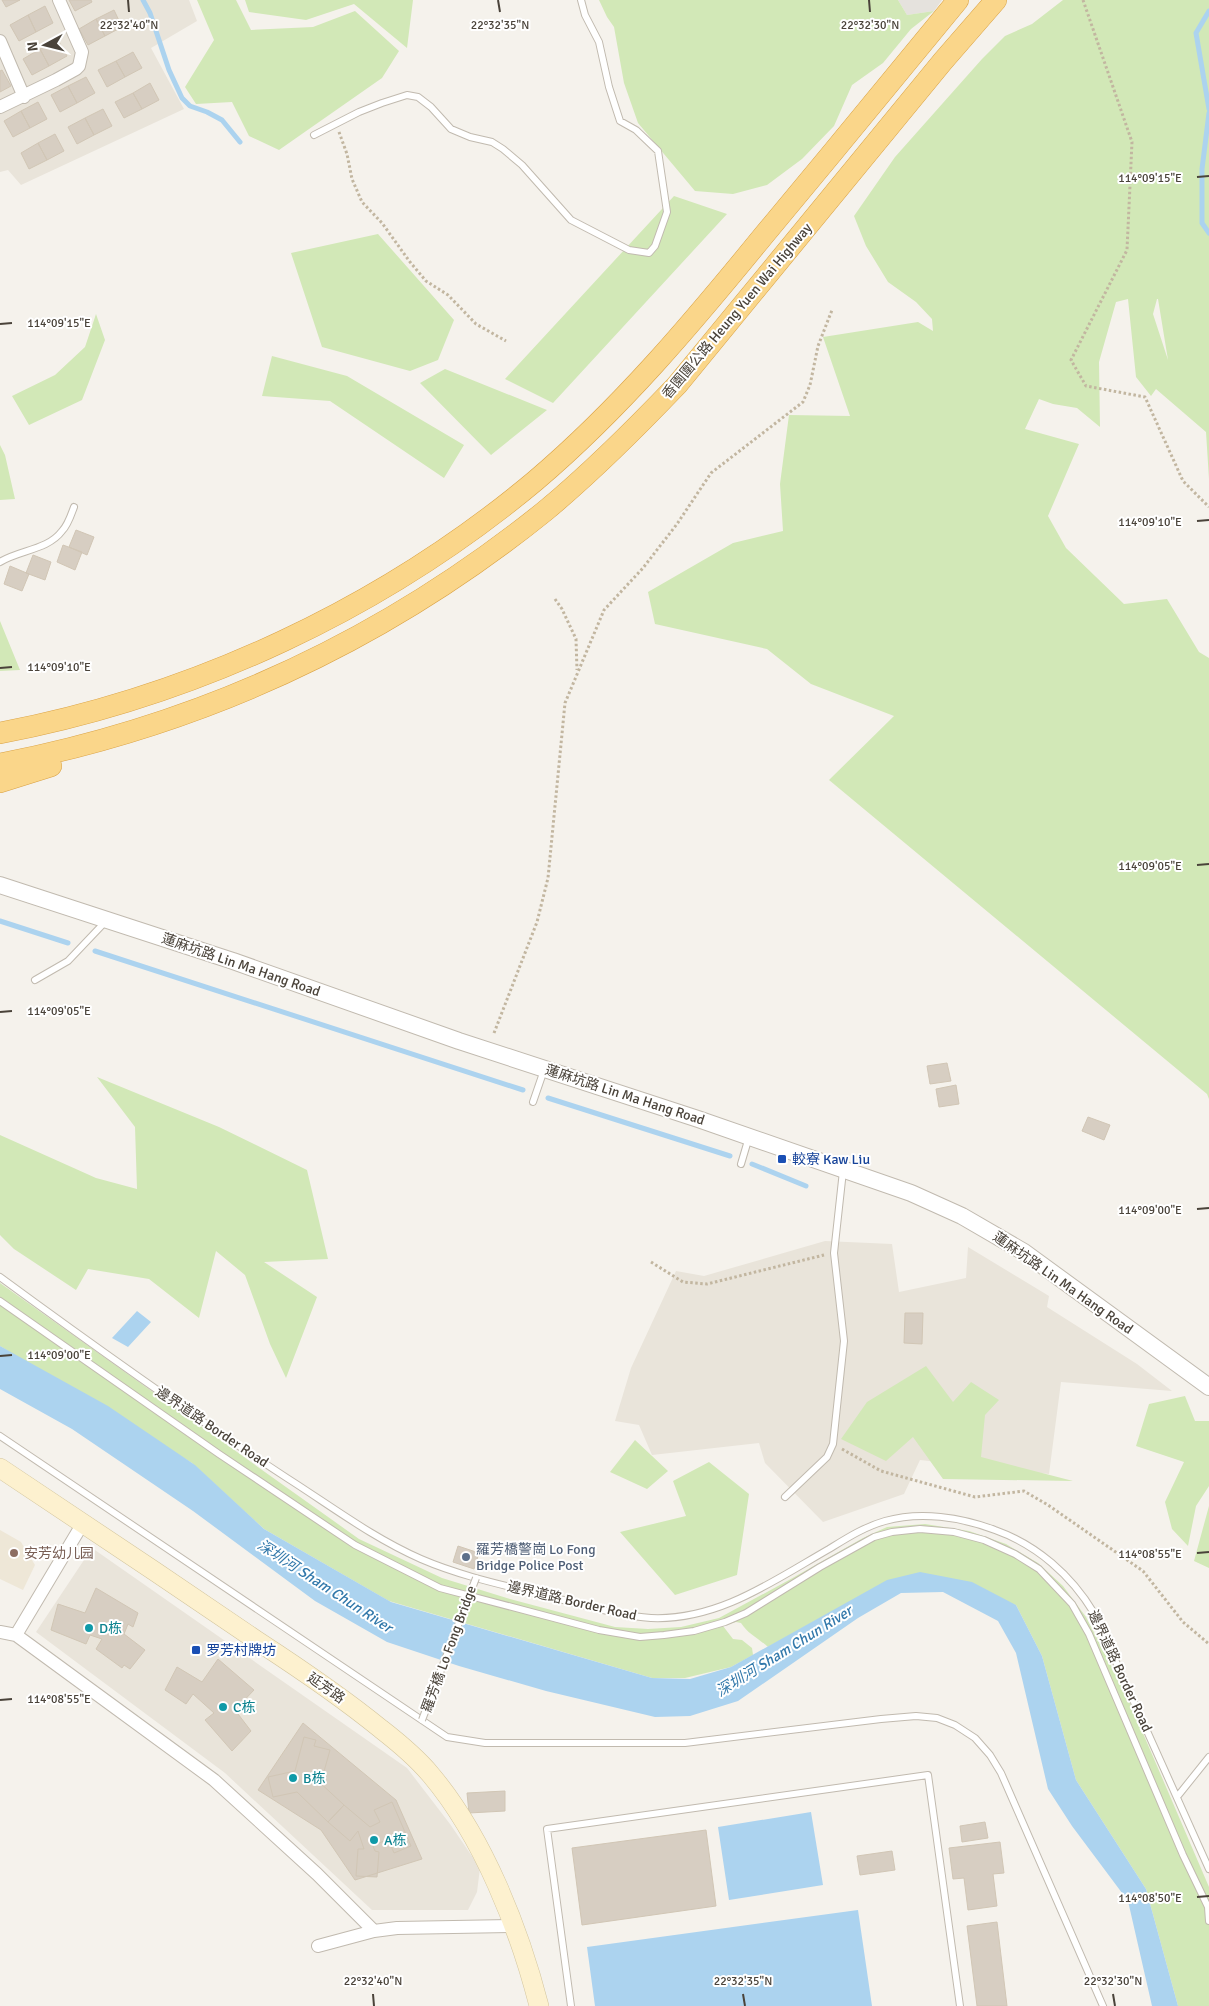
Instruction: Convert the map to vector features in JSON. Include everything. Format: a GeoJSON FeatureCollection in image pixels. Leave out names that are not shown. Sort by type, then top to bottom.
{"type":"FeatureCollection","features":[{"type":"Feature","properties":{"kind":"highway","name":"香園圍公路 Heung Yuen Wai Highway"},"geometry":{"type":"LineString","coordinates":[[0,733],[94,712],[168,688],[273,646],[353,605],[449,546],[495,512],[572,448],[662,356],[958,0]]}},
{"type":"Feature","properties":{"kind":"highway","name":"香園圍公路 Heung Yuen Wai Highway"},"geometry":{"type":"LineString","coordinates":[[0,764],[110,738],[191,712],[226,699],[318,658],[424,598],[479,561],[546,510],[614,450],[677,385],[918,91],[996,0]]}},
{"type":"Feature","properties":{"kind":"highway"},"geometry":{"type":"LineString","coordinates":[[0,726],[33,727]]}},
{"type":"Feature","properties":{"kind":"highway"},"geometry":{"type":"LineString","coordinates":[[0,782],[59,762],[110,738]]}},
{"type":"Feature","properties":{"kind":"main road","name":"延芳路"},"geometry":{"type":"LineString","coordinates":[[0,1468],[296,1667],[360,1712],[402,1746],[430,1774],[451,1801],[476,1845],[514,1926],[530,1970],[539,2006]]}},
{"type":"Feature","properties":{"kind":"street"},"geometry":{"type":"LineString","coordinates":[[0,107],[24,97],[76,70],[79,66],[82,52],[59,0]]}},
{"type":"Feature","properties":{"kind":"street"},"geometry":{"type":"LineString","coordinates":[[0,41],[24,97]]}},
{"type":"Feature","properties":{"kind":"street","name":"蓮麻坑路 Lin Ma Hang Road"},"geometry":{"type":"LineString","coordinates":[[0,885],[911,1193],[962,1216],[996,1235],[1058,1276],[1209,1387]]}},
{"type":"Feature","properties":{"kind":"street"},"geometry":{"type":"LineString","coordinates":[[16,1635],[83,1523]]}},
{"type":"Feature","properties":{"kind":"street"},"geometry":{"type":"LineString","coordinates":[[0,1632],[16,1635],[214,1780],[317,1874],[374,1931]]}},
{"type":"Feature","properties":{"kind":"street"},"geometry":{"type":"LineString","coordinates":[[318,1946],[374,1931],[397,1928],[514,1926]]}},
{"type":"Feature","properties":{"kind":"lane"},"geometry":{"type":"LineString","coordinates":[[314,135],[382,103],[407,95],[418,97],[431,107],[451,129],[470,137],[492,142],[522,165],[571,220],[629,250],[649,254],[655,246],[667,212],[658,151],[636,130],[620,121],[609,88],[599,42],[585,15],[581,0]]}},
{"type":"Feature","properties":{"kind":"lane"},"geometry":{"type":"LineString","coordinates":[[0,562],[10,556],[43,545],[57,537],[66,525],[74,507]]}},
{"type":"Feature","properties":{"kind":"lane"},"geometry":{"type":"LineString","coordinates":[[35,980],[68,961],[107,920]]}},
{"type":"Feature","properties":{"kind":"lane"},"geometry":{"type":"LineString","coordinates":[[533,1102],[545,1069]]}},
{"type":"Feature","properties":{"kind":"lane"},"geometry":{"type":"LineString","coordinates":[[741,1164],[749,1137]]}},
{"type":"Feature","properties":{"kind":"lane"},"geometry":{"type":"LineString","coordinates":[[785,1497],[827,1457],[833,1444],[844,1341],[834,1253],[843,1170]]}},
{"type":"Feature","properties":{"kind":"lane","name":"邊界道路 Border Road"},"geometry":{"type":"LineString","coordinates":[[0,1277],[226,1438],[360,1525],[422,1559],[476,1578],[622,1614],[650,1618],[672,1618],[706,1612],[737,1601],[857,1532],[883,1521],[933,1517],[975,1523],[1002,1532],[1036,1551],[1068,1578],[1083,1595],[1106,1636],[1209,1869]]}},
{"type":"Feature","properties":{"kind":"lane"},"geometry":{"type":"LineString","coordinates":[[0,1301],[211,1448],[355,1545],[440,1588],[599,1630],[640,1637],[664,1636],[694,1631],[725,1622],[746,1612],[874,1537],[892,1532],[920,1529],[954,1532],[984,1540],[1015,1554],[1039,1569],[1072,1604],[1089,1634],[1183,1855],[1208,1907],[1209,1921]]}},
{"type":"Feature","properties":{"kind":"lane"},"geometry":{"type":"LineString","coordinates":[[0,1436],[447,1737],[485,1743],[685,1743],[881,1718],[916,1716],[937,1718],[955,1725],[975,1738],[990,1755],[1001,1773],[1103,2006]]}},
{"type":"Feature","properties":{"kind":"lane","name":"羅芳橋 Lo Fong Bridge"},"geometry":{"type":"LineString","coordinates":[[422,1720],[476,1578]]}},
{"type":"Feature","properties":{"kind":"lane"},"geometry":{"type":"LineString","coordinates":[[1178,1797],[1209,1757]]}},
{"type":"Feature","properties":{"kind":"lane"},"geometry":{"type":"LineString","coordinates":[[571,2006],[547,1829],[928,1776],[960,2006]]}},
{"type":"Feature","properties":{"kind":"path"},"geometry":{"type":"LineString","coordinates":[[1083,0],[1132,142],[1127,250],[1071,360],[1086,386],[1145,397],[1183,481],[1209,508]]}},
{"type":"Feature","properties":{"kind":"path"},"geometry":{"type":"LineString","coordinates":[[336,124],[362,202],[382,223],[426,281],[448,295],[476,324],[506,341]]}},
{"type":"Feature","properties":{"kind":"path"},"geometry":{"type":"LineString","coordinates":[[494,1033],[537,922],[546,887],[565,703],[604,610],[643,568],[677,524],[711,473],[803,402],[810,385],[818,346],[832,310]]}},
{"type":"Feature","properties":{"kind":"path"},"geometry":{"type":"LineString","coordinates":[[555,599],[562,609],[576,639],[578,670]]}},
{"type":"Feature","properties":{"kind":"path"},"geometry":{"type":"LineString","coordinates":[[651,1262],[683,1282],[708,1284],[834,1253]]}},
{"type":"Feature","properties":{"kind":"path"},"geometry":{"type":"LineString","coordinates":[[833,1444],[881,1471],[975,1498],[1024,1491],[1048,1505],[1143,1571],[1183,1622],[1209,1644]]}},
{"type":"Feature","properties":{"kind":"shaded area"},"geometry":{"type":"Polygon","coordinates":[[[0,0],[189,0],[197,21],[151,48],[184,109],[21,185],[8,170],[0,172],[0,0]]]}},
{"type":"Feature","properties":{"kind":"shaded area"},"geometry":{"type":"Polygon","coordinates":[[[898,0],[942,0],[934,11],[907,15],[898,0]]]}},
{"type":"Feature","properties":{"kind":"shaded area"},"geometry":{"type":"Polygon","coordinates":[[[825,1241],[892,1244],[899,1292],[966,1278],[968,1247],[1049,1296],[1047,1307],[1137,1364],[1172,1391],[1061,1382],[1049,1474],[920,1460],[904,1494],[823,1522],[765,1463],[759,1443],[652,1455],[639,1425],[615,1421],[631,1368],[676,1271],[704,1276],[825,1241]]]}},
{"type":"Feature","properties":{"kind":"shaded area","name":"安芳幼儿园"},"geometry":{"type":"Polygon","coordinates":[[[0,1530],[21,1542],[35,1565],[23,1590],[0,1579],[0,1530]]]}},
{"type":"Feature","properties":{"kind":"shaded area"},"geometry":{"type":"Polygon","coordinates":[[[92,1548],[407,1768],[450,1824],[480,1868],[477,1892],[468,1910],[372,1910],[225,1773],[36,1632],[92,1548]]]}},
{"type":"Feature","properties":{"kind":"green space"},"geometry":{"type":"Polygon","coordinates":[[[197,0],[236,0],[251,30],[313,27],[355,11],[399,51],[382,78],[279,150],[249,136],[232,102],[196,104],[185,87],[214,40],[197,0]]]}},
{"type":"Feature","properties":{"kind":"green space"},"geometry":{"type":"Polygon","coordinates":[[[245,0],[413,0],[407,48],[354,4],[306,20],[249,12],[245,0]]]}},
{"type":"Feature","properties":{"kind":"green space"},"geometry":{"type":"Polygon","coordinates":[[[599,0],[898,0],[907,15],[934,11],[911,29],[883,63],[852,85],[834,126],[802,159],[767,185],[733,194],[695,191],[638,123],[624,83],[614,27],[599,0]]]}},
{"type":"Feature","properties":{"kind":"green space"},"geometry":{"type":"Polygon","coordinates":[[[1063,0],[1209,0],[1209,479],[1206,432],[1156,389],[1151,396],[1136,377],[1128,299],[1116,302],[1099,362],[1100,427],[1077,408],[1053,404],[1039,399],[1025,429],[1079,444],[1048,516],[1066,548],[1124,604],[1167,599],[1199,652],[1209,658],[1209,1099],[1207,1094],[829,780],[894,716],[811,684],[767,649],[655,624],[648,592],[733,543],[783,531],[780,484],[789,415],[850,416],[823,337],[918,322],[933,331],[932,319],[916,302],[888,282],[866,246],[854,216],[895,157],[982,59],[1005,36],[1032,24],[1063,0]],[[1158,299],[1153,314],[1168,360],[1158,299]]]}},
{"type":"Feature","properties":{"kind":"green space"},"geometry":{"type":"Polygon","coordinates":[[[674,196],[727,214],[553,403],[505,379],[674,196]]]}},
{"type":"Feature","properties":{"kind":"green space"},"geometry":{"type":"Polygon","coordinates":[[[378,234],[454,320],[438,360],[410,371],[322,347],[291,253],[378,234]]]}},
{"type":"Feature","properties":{"kind":"green space"},"geometry":{"type":"Polygon","coordinates":[[[96,314],[105,340],[82,400],[29,425],[12,396],[55,375],[85,347],[96,314]]]}},
{"type":"Feature","properties":{"kind":"green space"},"geometry":{"type":"Polygon","coordinates":[[[272,356],[347,376],[464,445],[444,478],[330,401],[262,396],[272,356]]]}},
{"type":"Feature","properties":{"kind":"green space"},"geometry":{"type":"Polygon","coordinates":[[[445,369],[547,410],[491,455],[420,383],[445,369]]]}},
{"type":"Feature","properties":{"kind":"green space"},"geometry":{"type":"Polygon","coordinates":[[[0,445],[5,455],[15,499],[0,500],[0,445]]]}},
{"type":"Feature","properties":{"kind":"green space"},"geometry":{"type":"Polygon","coordinates":[[[0,621],[20,670],[0,671],[0,621]]]}},
{"type":"Feature","properties":{"kind":"green space"},"geometry":{"type":"Polygon","coordinates":[[[97,1077],[219,1127],[307,1170],[328,1259],[264,1262],[317,1297],[286,1378],[270,1344],[245,1275],[216,1251],[199,1318],[149,1279],[88,1269],[76,1290],[14,1249],[0,1235],[0,1135],[96,1178],[137,1189],[135,1127],[97,1077]]]}},
{"type":"Feature","properties":{"kind":"green space"},"geometry":{"type":"Polygon","coordinates":[[[0,1283],[359,1539],[442,1578],[510,1599],[615,1627],[648,1629],[681,1627],[719,1618],[863,1538],[887,1527],[925,1524],[969,1531],[1006,1544],[1038,1563],[1063,1586],[1086,1617],[1130,1703],[1209,1887],[1209,2006],[1178,2006],[1146,1889],[1076,1780],[1042,1656],[1016,1605],[889,1580],[768,1647],[741,1623],[736,1622],[723,1626],[733,1639],[742,1640],[752,1648],[753,1655],[731,1667],[685,1678],[652,1678],[389,1601],[264,1529],[192,1463],[0,1346],[0,1283]]]}},
{"type":"Feature","properties":{"kind":"green space"},"geometry":{"type":"Polygon","coordinates":[[[926,1366],[953,1402],[971,1382],[999,1400],[985,1415],[981,1457],[1073,1481],[943,1479],[913,1437],[886,1461],[841,1439],[867,1402],[926,1366]]]}},
{"type":"Feature","properties":{"kind":"green space"},"geometry":{"type":"Polygon","coordinates":[[[1185,1396],[1195,1421],[1209,1421],[1209,1486],[1196,1506],[1188,1546],[1172,1529],[1165,1502],[1184,1462],[1136,1446],[1149,1404],[1185,1396]]]}},
{"type":"Feature","properties":{"kind":"green space"},"geometry":{"type":"Polygon","coordinates":[[[635,1440],[668,1471],[647,1489],[610,1472],[635,1440]]]}},
{"type":"Feature","properties":{"kind":"green space"},"geometry":{"type":"Polygon","coordinates":[[[709,1462],[749,1494],[737,1575],[675,1595],[620,1532],[686,1516],[673,1481],[709,1462]]]}},
{"type":"Feature","properties":{"kind":"green space"},"geometry":{"type":"Polygon","coordinates":[[[1209,1506],[1209,1568],[1194,1561],[1209,1506]]]}},
{"type":"Feature","properties":{"kind":"water"},"geometry":{"type":"Polygon","coordinates":[[[137,1311],[151,1322],[128,1347],[112,1338],[137,1311]]]}},
{"type":"Feature","properties":{"kind":"water","name":"深圳河 Sham Chun River"},"geometry":{"type":"Polygon","coordinates":[[[0,1346],[108,1406],[195,1465],[264,1529],[391,1602],[652,1678],[690,1679],[731,1667],[887,1580],[920,1572],[972,1582],[1016,1605],[1042,1656],[1076,1780],[1146,1889],[1178,2006],[1152,2006],[1128,1901],[1072,1826],[1048,1789],[1016,1653],[998,1621],[943,1592],[901,1593],[858,1618],[738,1701],[690,1716],[655,1717],[546,1691],[459,1666],[387,1642],[315,1601],[193,1511],[72,1429],[0,1389],[0,1346]]]}},
{"type":"Feature","properties":{"kind":"water"},"geometry":{"type":"Polygon","coordinates":[[[811,1812],[823,1885],[729,1900],[718,1827],[811,1812]]]}},
{"type":"Feature","properties":{"kind":"water"},"geometry":{"type":"Polygon","coordinates":[[[858,1910],[872,2006],[595,2006],[587,1947],[858,1910]]]}},
{"type":"Feature","properties":{"kind":"building"},"geometry":{"type":"Polygon","coordinates":[[[2,0],[20,0],[6,7],[2,0]]]}},
{"type":"Feature","properties":{"kind":"building"},"geometry":{"type":"Polygon","coordinates":[[[69,0],[91,0],[92,2],[75,11],[69,0]]]}},
{"type":"Feature","properties":{"kind":"building"},"geometry":{"type":"Polygon","coordinates":[[[45,6],[53,23],[36,32],[28,15],[45,6]]]}},
{"type":"Feature","properties":{"kind":"building"},"geometry":{"type":"Polygon","coordinates":[[[114,10],[122,27],[105,36],[96,19],[114,10]]]}},
{"type":"Feature","properties":{"kind":"building"},"geometry":{"type":"Polygon","coordinates":[[[28,15],[36,32],[19,41],[10,25],[28,15]]]}},
{"type":"Feature","properties":{"kind":"building"},"geometry":{"type":"Polygon","coordinates":[[[96,19],[105,36],[88,45],[79,29],[96,19]]]}},
{"type":"Feature","properties":{"kind":"building"},"geometry":{"type":"Polygon","coordinates":[[[58,40],[67,56],[49,66],[40,49],[58,40]]]}},
{"type":"Feature","properties":{"kind":"building"},"geometry":{"type":"Polygon","coordinates":[[[40,49],[49,66],[32,75],[23,59],[40,49]]]}},
{"type":"Feature","properties":{"kind":"building"},"geometry":{"type":"Polygon","coordinates":[[[133,52],[142,68],[125,77],[116,61],[133,52]]]}},
{"type":"Feature","properties":{"kind":"building"},"geometry":{"type":"Polygon","coordinates":[[[116,61],[125,77],[107,87],[98,70],[116,61]]]}},
{"type":"Feature","properties":{"kind":"building"},"geometry":{"type":"Polygon","coordinates":[[[2,70],[11,86],[0,92],[0,71],[2,70]]]}},
{"type":"Feature","properties":{"kind":"building"},"geometry":{"type":"Polygon","coordinates":[[[86,77],[95,93],[77,103],[68,86],[86,77]]]}},
{"type":"Feature","properties":{"kind":"building"},"geometry":{"type":"Polygon","coordinates":[[[150,83],[159,100],[142,109],[133,93],[150,83]]]}},
{"type":"Feature","properties":{"kind":"building"},"geometry":{"type":"Polygon","coordinates":[[[68,86],[77,103],[60,112],[51,95],[68,86]]]}},
{"type":"Feature","properties":{"kind":"building"},"geometry":{"type":"Polygon","coordinates":[[[133,93],[142,109],[124,118],[115,102],[133,93]]]}},
{"type":"Feature","properties":{"kind":"building"},"geometry":{"type":"Polygon","coordinates":[[[38,102],[47,119],[30,128],[21,111],[38,102]]]}},
{"type":"Feature","properties":{"kind":"building"},"geometry":{"type":"Polygon","coordinates":[[[103,109],[112,126],[94,135],[85,118],[103,109]]]}},
{"type":"Feature","properties":{"kind":"building"},"geometry":{"type":"Polygon","coordinates":[[[21,111],[30,128],[13,137],[4,121],[21,111]]]}},
{"type":"Feature","properties":{"kind":"building"},"geometry":{"type":"Polygon","coordinates":[[[85,118],[94,135],[77,144],[68,127],[85,118]]]}},
{"type":"Feature","properties":{"kind":"building"},"geometry":{"type":"Polygon","coordinates":[[[55,134],[64,151],[47,160],[38,143],[55,134]]]}},
{"type":"Feature","properties":{"kind":"building"},"geometry":{"type":"Polygon","coordinates":[[[38,143],[47,160],[29,169],[21,153],[38,143]]]}},
{"type":"Feature","properties":{"kind":"building"},"geometry":{"type":"Polygon","coordinates":[[[76,530],[94,537],[87,555],[69,547],[76,530]]]}},
{"type":"Feature","properties":{"kind":"building"},"geometry":{"type":"Polygon","coordinates":[[[63,545],[82,552],[75,570],[57,562],[63,545]]]}},
{"type":"Feature","properties":{"kind":"building"},"geometry":{"type":"Polygon","coordinates":[[[33,555],[51,562],[45,580],[26,573],[33,555]]]}},
{"type":"Feature","properties":{"kind":"building"},"geometry":{"type":"Polygon","coordinates":[[[10,566],[29,574],[22,591],[4,584],[10,566]]]}},
{"type":"Feature","properties":{"kind":"building"},"geometry":{"type":"Polygon","coordinates":[[[947,1063],[951,1081],[930,1084],[927,1066],[947,1063]]]}},
{"type":"Feature","properties":{"kind":"building"},"geometry":{"type":"Polygon","coordinates":[[[956,1085],[959,1104],[939,1107],[936,1089],[956,1085]]]}},
{"type":"Feature","properties":{"kind":"building"},"geometry":{"type":"Polygon","coordinates":[[[1088,1117],[1110,1125],[1104,1140],[1082,1131],[1088,1117]]]}},
{"type":"Feature","properties":{"kind":"building"},"geometry":{"type":"Polygon","coordinates":[[[905,1313],[923,1313],[922,1344],[904,1343],[905,1313]]]}},
{"type":"Feature","properties":{"kind":"building","name":"羅芳橋警崗 Lo Fong Bridge Police Post"},"geometry":{"type":"Polygon","coordinates":[[[458,1546],[479,1553],[474,1569],[453,1562],[458,1546]]]}},
{"type":"Feature","properties":{"kind":"building","name":"D栋"},"geometry":{"type":"Polygon","coordinates":[[[96,1588],[138,1613],[133,1627],[128,1624],[124,1634],[145,1650],[130,1669],[124,1665],[122,1668],[96,1649],[102,1639],[90,1635],[86,1644],[51,1630],[58,1604],[85,1613],[96,1588]]]}},
{"type":"Feature","properties":{"kind":"building","name":"C栋"},"geometry":{"type":"Polygon","coordinates":[[[218,1659],[254,1690],[235,1710],[251,1731],[232,1751],[205,1720],[214,1713],[193,1694],[186,1704],[165,1690],[177,1667],[202,1682],[218,1659]]]}},
{"type":"Feature","properties":{"kind":"building"},"geometry":{"type":"Polygon","coordinates":[[[303,1723],[396,1800],[422,1859],[355,1880],[321,1830],[258,1790],[303,1723]]]}},
{"type":"Feature","properties":{"kind":"building","name":"B栋"},"geometry":{"type":"Polygon","coordinates":[[[304,1737],[316,1740],[314,1746],[330,1750],[323,1775],[319,1774],[317,1780],[344,1805],[328,1822],[297,1792],[273,1797],[268,1777],[295,1771],[304,1737]]]}},
{"type":"Feature","properties":{"kind":"building"},"geometry":{"type":"Polygon","coordinates":[[[505,1791],[505,1811],[469,1813],[467,1793],[505,1791]]]}},
{"type":"Feature","properties":{"kind":"building","name":"A栋"},"geometry":{"type":"Polygon","coordinates":[[[392,1802],[411,1846],[394,1853],[388,1839],[373,1846],[375,1851],[379,1852],[377,1877],[356,1876],[358,1849],[364,1849],[358,1831],[350,1841],[328,1822],[344,1805],[370,1827],[380,1822],[374,1810],[392,1802]]]}},
{"type":"Feature","properties":{"kind":"building"},"geometry":{"type":"Polygon","coordinates":[[[985,1822],[988,1838],[962,1842],[960,1826],[985,1822]]]}},
{"type":"Feature","properties":{"kind":"building"},"geometry":{"type":"Polygon","coordinates":[[[706,1830],[716,1906],[582,1925],[572,1848],[706,1830]]]}},
{"type":"Feature","properties":{"kind":"building"},"geometry":{"type":"Polygon","coordinates":[[[1000,1842],[1004,1873],[993,1874],[997,1906],[968,1910],[964,1878],[953,1879],[949,1848],[1000,1842]]]}},
{"type":"Feature","properties":{"kind":"building"},"geometry":{"type":"Polygon","coordinates":[[[892,1851],[895,1870],[860,1875],[857,1856],[892,1851]]]}},
{"type":"Feature","properties":{"kind":"building"},"geometry":{"type":"Polygon","coordinates":[[[997,1922],[1007,2006],[977,2006],[967,1926],[997,1922]]]}},
{"type":"Feature","properties":{"kind":"waterway"},"geometry":{"type":"LineString","coordinates":[[143,0],[150,13],[169,70],[182,98],[190,106],[222,120],[240,142]]}},
{"type":"Feature","properties":{"kind":"waterway"},"geometry":{"type":"LineString","coordinates":[[1209,11],[1196,33],[1209,109]]}},
{"type":"Feature","properties":{"kind":"waterway"},"geometry":{"type":"LineString","coordinates":[[1209,113],[1202,169],[1202,223],[1209,233]]}},
{"type":"Feature","properties":{"kind":"waterway"},"geometry":{"type":"LineString","coordinates":[[0,921],[68,943]]}},
{"type":"Feature","properties":{"kind":"waterway"},"geometry":{"type":"LineString","coordinates":[[95,951],[523,1090]]}},
{"type":"Feature","properties":{"kind":"waterway"},"geometry":{"type":"LineString","coordinates":[[548,1098],[730,1156]]}},
{"type":"Feature","properties":{"kind":"waterway"},"geometry":{"type":"LineString","coordinates":[[752,1164],[806,1186]]}},
{"type":"Feature","properties":{"kind":"place","name":"較寮 Kaw Liu"},"geometry":{"type":"Point","coordinates":[782,1159]}},
{"type":"Feature","properties":{"kind":"place","name":"安芳幼儿园"},"geometry":{"type":"Point","coordinates":[14,1553]}},
{"type":"Feature","properties":{"kind":"place","name":"羅芳橋警崗 Lo Fong Bridge Police Post"},"geometry":{"type":"Point","coordinates":[466,1557]}},
{"type":"Feature","properties":{"kind":"place","name":"D栋"},"geometry":{"type":"Point","coordinates":[89,1628]}},
{"type":"Feature","properties":{"kind":"place","name":"罗芳村牌坊"},"geometry":{"type":"Point","coordinates":[196,1650]}},
{"type":"Feature","properties":{"kind":"place","name":"C栋"},"geometry":{"type":"Point","coordinates":[223,1707]}},
{"type":"Feature","properties":{"kind":"place","name":"B栋"},"geometry":{"type":"Point","coordinates":[293,1778]}},
{"type":"Feature","properties":{"kind":"place","name":"A栋"},"geometry":{"type":"Point","coordinates":[374,1840]}}]}
